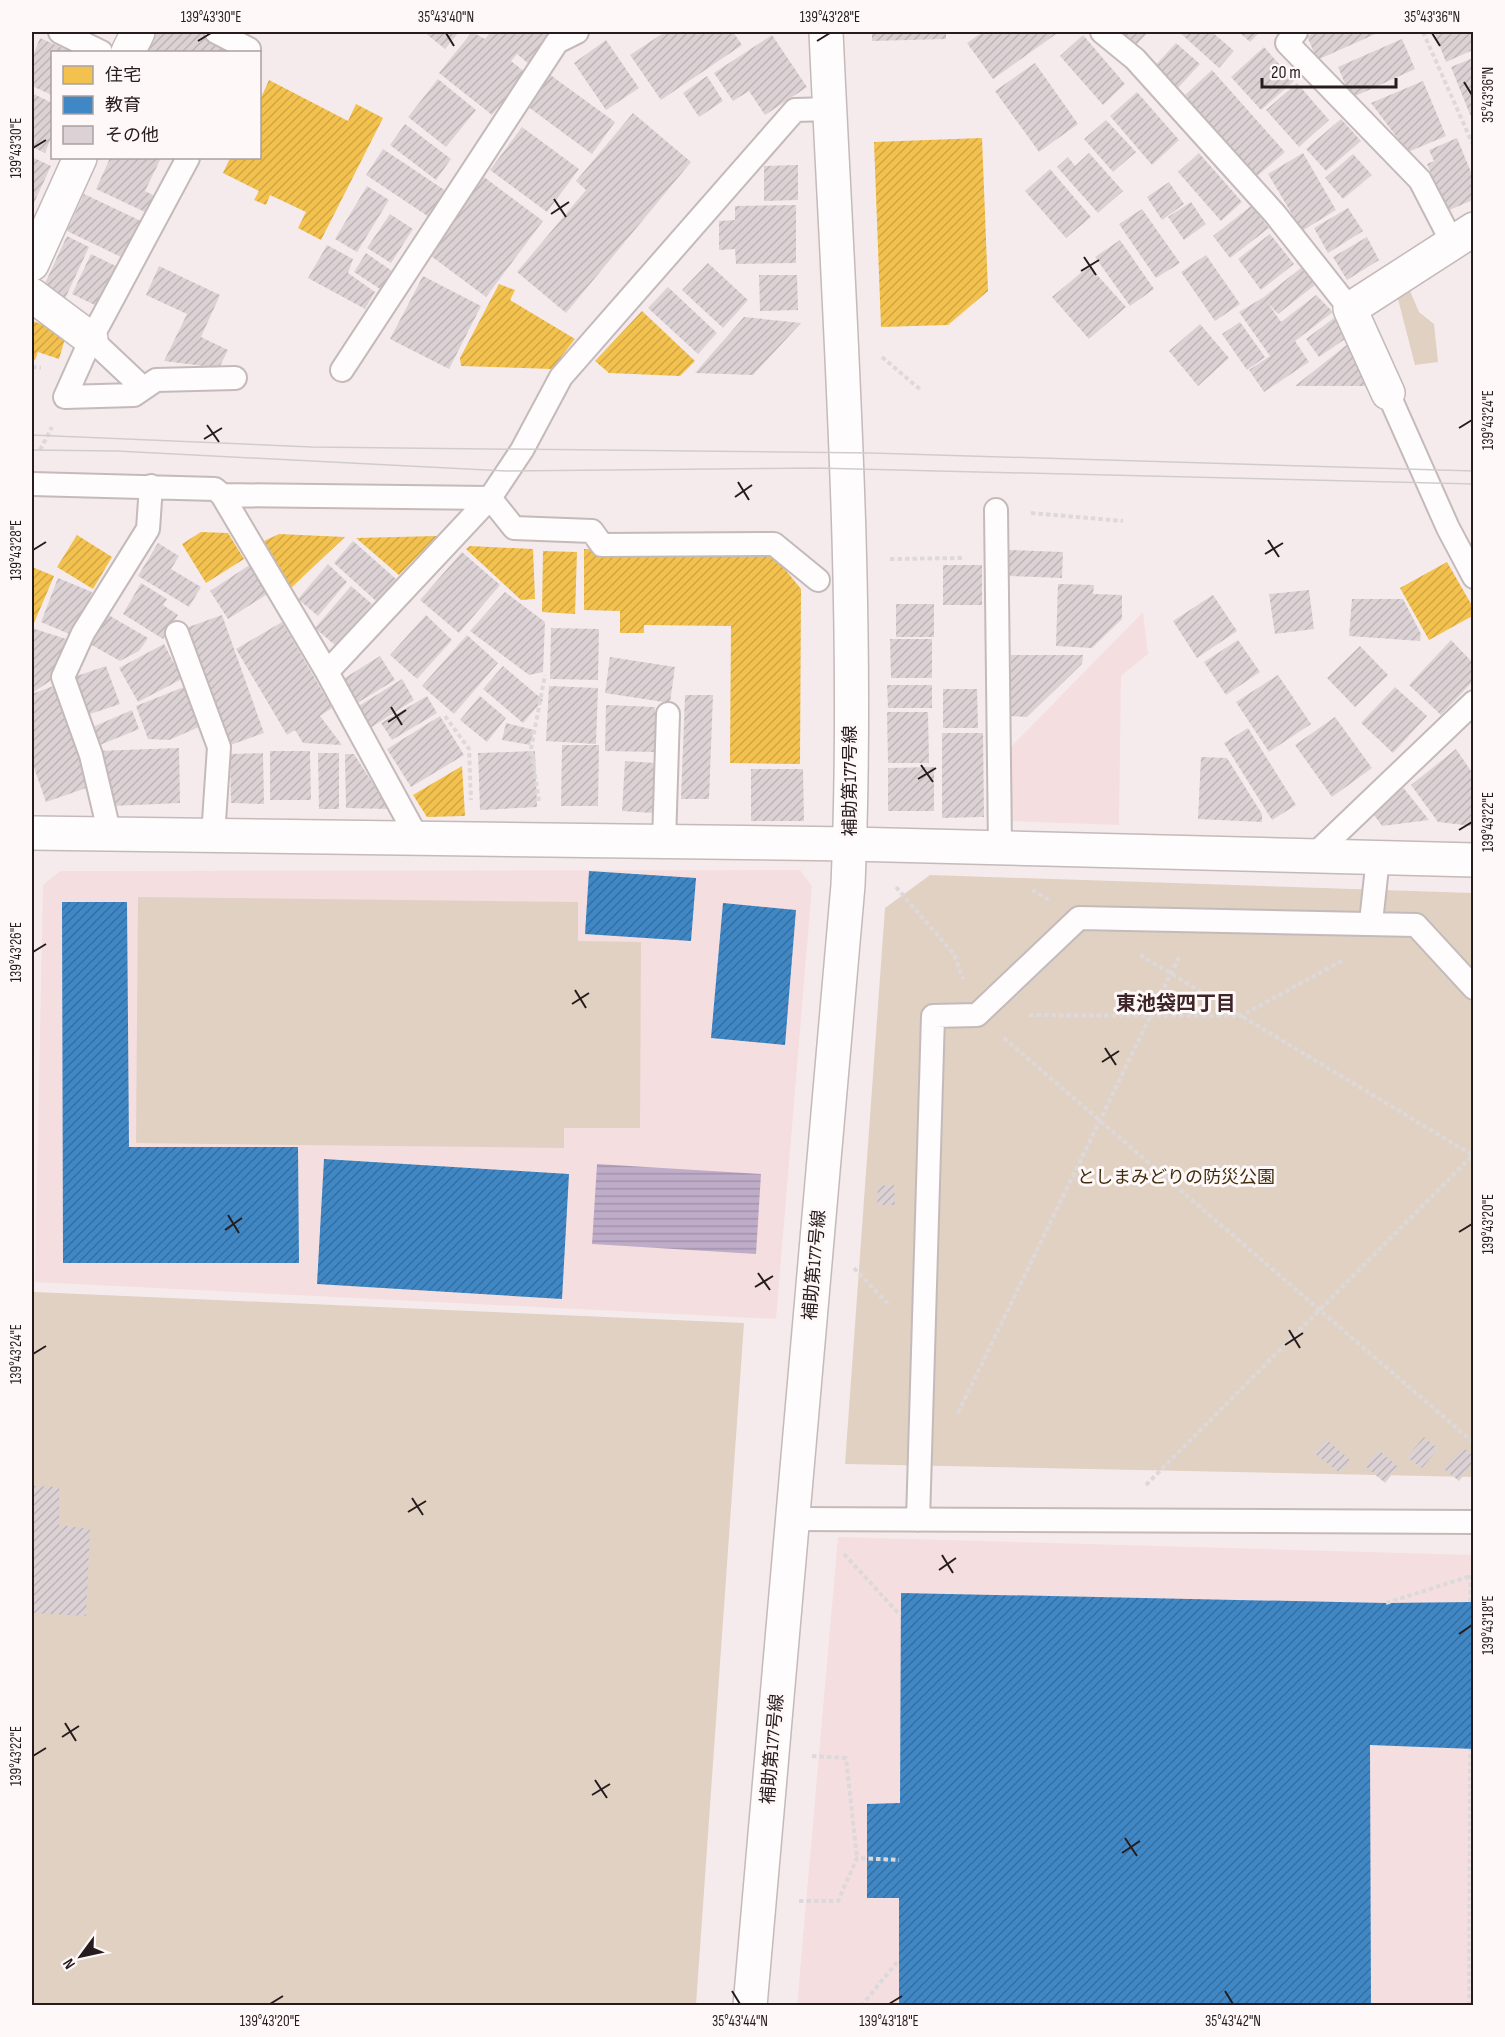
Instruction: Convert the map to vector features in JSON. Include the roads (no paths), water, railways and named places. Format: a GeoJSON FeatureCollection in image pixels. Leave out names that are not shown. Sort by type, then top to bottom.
{"type":"FeatureCollection","features":[{"type":"Feature","properties":{"kind":"street"},"geometry":{"type":"LineString","coordinates":[[129,51],[138,32]]}},
{"type":"Feature","properties":{"kind":"street","name":"補助第177号線"},"geometry":{"type":"LineString","coordinates":[[750,2006],[850,844],[849,523],[826,32]]}},
{"type":"Feature","properties":{"kind":"street"},"geometry":{"type":"LineString","coordinates":[[32,264],[80,159]]}},
{"type":"Feature","properties":{"kind":"street"},"geometry":{"type":"LineString","coordinates":[[1388,393],[1350,309],[1463,236]]}},
{"type":"Feature","properties":{"kind":"street"},"geometry":{"type":"LineString","coordinates":[[32,295],[91,339]]}},
{"type":"Feature","properties":{"kind":"street"},"geometry":{"type":"LineString","coordinates":[[32,833],[850,844],[1473,860]]}},
{"type":"Feature","properties":{"kind":"lane"},"geometry":{"type":"LineString","coordinates":[[60,32],[99,51]]}},
{"type":"Feature","properties":{"kind":"lane"},"geometry":{"type":"LineString","coordinates":[[216,32],[248,51]]}},
{"type":"Feature","properties":{"kind":"lane"},"geometry":{"type":"LineString","coordinates":[[342,370],[558,42],[577,32]]}},
{"type":"Feature","properties":{"kind":"lane"},"geometry":{"type":"LineString","coordinates":[[1102,32],[1135,59],[1275,214],[1350,309]]}},
{"type":"Feature","properties":{"kind":"lane"},"geometry":{"type":"LineString","coordinates":[[1296,32],[1287,43],[1420,180],[1463,236]]}},
{"type":"Feature","properties":{"kind":"lane"},"geometry":{"type":"LineString","coordinates":[[327,672],[490,498],[522,450],[561,376],[795,110],[830,109]]}},
{"type":"Feature","properties":{"kind":"lane"},"geometry":{"type":"LineString","coordinates":[[187,159],[91,339],[65,397],[134,394],[156,380],[235,378]]}},
{"type":"Feature","properties":{"kind":"lane"},"geometry":{"type":"LineString","coordinates":[[91,339],[143,388]]}},
{"type":"Feature","properties":{"kind":"lane"},"geometry":{"type":"LineString","coordinates":[[1388,393],[1448,528],[1473,577]]}},
{"type":"Feature","properties":{"kind":"lane"},"geometry":{"type":"LineString","coordinates":[[32,484],[215,489],[222,495],[327,672],[418,839]]}},
{"type":"Feature","properties":{"kind":"lane"},"geometry":{"type":"LineString","coordinates":[[110,835],[92,755],[63,677],[83,633],[148,530],[151,486]]}},
{"type":"Feature","properties":{"kind":"lane"},"geometry":{"type":"LineString","coordinates":[[222,495],[490,498]]}},
{"type":"Feature","properties":{"kind":"lane"},"geometry":{"type":"LineString","coordinates":[[490,498],[514,528],[592,531],[602,545],[774,544],[818,580]]}},
{"type":"Feature","properties":{"kind":"lane"},"geometry":{"type":"LineString","coordinates":[[996,510],[1000,848]]}},
{"type":"Feature","properties":{"kind":"lane"},"geometry":{"type":"LineString","coordinates":[[177,633],[219,747],[213,836]]}},
{"type":"Feature","properties":{"kind":"lane"},"geometry":{"type":"LineString","coordinates":[[1313,856],[1473,702]]}},
{"type":"Feature","properties":{"kind":"lane"},"geometry":{"type":"LineString","coordinates":[[664,842],[668,714]]}},
{"type":"Feature","properties":{"kind":"lane"},"geometry":{"type":"LineString","coordinates":[[1371,922],[1377,858]]}},
{"type":"Feature","properties":{"kind":"lane"},"geometry":{"type":"LineString","coordinates":[[918,1520],[933,1016],[977,1015],[1079,918],[1371,922],[1416,925],[1473,988]]}},
{"type":"Feature","properties":{"kind":"lane"},"geometry":{"type":"LineString","coordinates":[[792,1519],[1473,1522]]}},
{"type":"Feature","properties":{"kind":"tram line"},"geometry":{"type":"LineString","coordinates":[[32,435],[312,447],[871,453],[1474,471]]}},
{"type":"Feature","properties":{"kind":"tram line"},"geometry":{"type":"LineString","coordinates":[[32,450],[117,451],[506,471],[816,468],[1474,484]]}},
{"type":"Feature","properties":{"kind":"district","name":"東池袋四丁目"},"geometry":{"type":"Point","coordinates":[1176,1003]}},
{"type":"Feature","properties":{"kind":"park label","name":"としまみどりの防災公園"},"geometry":{"type":"Point","coordinates":[1176,1177]}}]}
